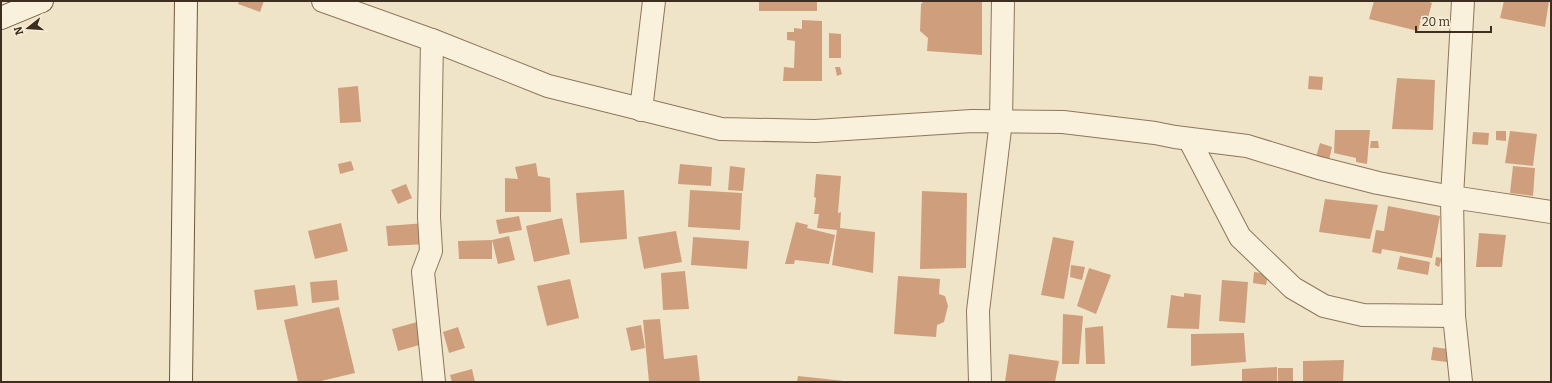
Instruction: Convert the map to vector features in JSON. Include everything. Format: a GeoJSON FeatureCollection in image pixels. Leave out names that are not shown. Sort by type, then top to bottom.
{"type":"FeatureCollection","features":[{"type":"Feature","properties":{"kind":"street"},"geometry":{"type":"LineString","coordinates":[[1,18],[42,1]]}},
{"type":"Feature","properties":{"kind":"street"},"geometry":{"type":"LineString","coordinates":[[181,382],[186,1]]}},
{"type":"Feature","properties":{"kind":"street"},"geometry":{"type":"LineString","coordinates":[[324,1],[432,40],[548,86],[721,129],[815,131],[972,121],[1063,122],[1247,146],[1318,168],[1378,183],[1551,212]]}},
{"type":"Feature","properties":{"kind":"street"},"geometry":{"type":"LineString","coordinates":[[641,110],[654,1]]}},
{"type":"Feature","properties":{"kind":"street"},"geometry":{"type":"LineString","coordinates":[[980,382],[978,311],[1001,121],[1003,1]]}},
{"type":"Feature","properties":{"kind":"street"},"geometry":{"type":"LineString","coordinates":[[1461,382],[1454,316],[1452,196],[1463,1]]}},
{"type":"Feature","properties":{"kind":"street"},"geometry":{"type":"LineString","coordinates":[[432,40],[429,217],[431,251],[423,272],[434,382]]}},
{"type":"Feature","properties":{"kind":"street"},"geometry":{"type":"LineString","coordinates":[[1173,136],[1240,237],[1293,288],[1324,306],[1364,315],[1454,316]]}},
{"type":"Feature","properties":{"kind":"building"},"geometry":{"type":"Polygon","coordinates":[[[239,1],[264,1],[260,12],[238,4],[239,1]]]}},
{"type":"Feature","properties":{"kind":"building"},"geometry":{"type":"Polygon","coordinates":[[[759,1],[817,1],[817,11],[759,11],[759,1]]]}},
{"type":"Feature","properties":{"kind":"building"},"geometry":{"type":"Polygon","coordinates":[[[924,1],[982,1],[982,55],[927,51],[928,38],[920,31],[921,4],[924,1]]]}},
{"type":"Feature","properties":{"kind":"building"},"geometry":{"type":"Polygon","coordinates":[[[1374,1],[1427,1],[1432,3],[1427,21],[1421,19],[1418,31],[1369,19],[1374,1]]]}},
{"type":"Feature","properties":{"kind":"building"},"geometry":{"type":"Polygon","coordinates":[[[1504,1],[1549,1],[1545,27],[1500,18],[1504,1]]]}},
{"type":"Feature","properties":{"kind":"building"},"geometry":{"type":"Polygon","coordinates":[[[802,20],[822,21],[822,81],[783,81],[784,67],[794,68],[795,41],[787,40],[787,32],[794,32],[794,28],[802,29],[802,20]]]}},
{"type":"Feature","properties":{"kind":"building"},"geometry":{"type":"Polygon","coordinates":[[[829,33],[841,34],[841,58],[829,58],[829,33]]]}},
{"type":"Feature","properties":{"kind":"building"},"geometry":{"type":"Polygon","coordinates":[[[835,67],[840,67],[842,74],[837,76],[835,67]]]}},
{"type":"Feature","properties":{"kind":"building"},"geometry":{"type":"Polygon","coordinates":[[[1309,76],[1323,77],[1322,90],[1308,89],[1309,76]]]}},
{"type":"Feature","properties":{"kind":"building"},"geometry":{"type":"Polygon","coordinates":[[[1397,78],[1435,80],[1433,130],[1392,129],[1397,78]]]}},
{"type":"Feature","properties":{"kind":"building"},"geometry":{"type":"Polygon","coordinates":[[[358,86],[361,122],[340,123],[338,88],[358,86]]]}},
{"type":"Feature","properties":{"kind":"building"},"geometry":{"type":"Polygon","coordinates":[[[1335,130],[1370,130],[1367,164],[1356,162],[1356,158],[1334,153],[1335,130]]]}},
{"type":"Feature","properties":{"kind":"building"},"geometry":{"type":"Polygon","coordinates":[[[1496,131],[1506,131],[1506,141],[1496,140],[1496,131]]]}},
{"type":"Feature","properties":{"kind":"building"},"geometry":{"type":"Polygon","coordinates":[[[1510,131],[1537,134],[1533,166],[1505,163],[1510,131]]]}},
{"type":"Feature","properties":{"kind":"building"},"geometry":{"type":"Polygon","coordinates":[[[1473,132],[1489,133],[1488,145],[1472,144],[1473,132]]]}},
{"type":"Feature","properties":{"kind":"building"},"geometry":{"type":"Polygon","coordinates":[[[1371,141],[1378,141],[1379,148],[1370,148],[1371,141]]]}},
{"type":"Feature","properties":{"kind":"building"},"geometry":{"type":"Polygon","coordinates":[[[1320,143],[1332,147],[1329,160],[1316,157],[1320,143]]]}},
{"type":"Feature","properties":{"kind":"building"},"geometry":{"type":"Polygon","coordinates":[[[351,161],[354,170],[340,174],[338,164],[351,161]]]}},
{"type":"Feature","properties":{"kind":"building"},"geometry":{"type":"Polygon","coordinates":[[[536,163],[538,176],[550,178],[551,212],[505,212],[505,178],[518,179],[515,167],[536,163]]]}},
{"type":"Feature","properties":{"kind":"building"},"geometry":{"type":"Polygon","coordinates":[[[680,164],[712,167],[711,186],[678,184],[680,164]]]}},
{"type":"Feature","properties":{"kind":"building"},"geometry":{"type":"Polygon","coordinates":[[[730,166],[745,168],[743,191],[728,190],[730,166]]]}},
{"type":"Feature","properties":{"kind":"building"},"geometry":{"type":"Polygon","coordinates":[[[1513,166],[1535,168],[1533,196],[1510,193],[1513,166]]]}},
{"type":"Feature","properties":{"kind":"building"},"geometry":{"type":"Polygon","coordinates":[[[816,174],[841,176],[838,213],[841,212],[840,228],[875,232],[873,273],[832,265],[837,230],[817,228],[819,214],[814,214],[816,174]]]}},
{"type":"Feature","properties":{"kind":"building"},"geometry":{"type":"Polygon","coordinates":[[[406,184],[412,198],[398,204],[391,190],[406,184]]]}},
{"type":"Feature","properties":{"kind":"building"},"geometry":{"type":"Polygon","coordinates":[[[624,190],[627,239],[580,243],[576,193],[624,190]]]}},
{"type":"Feature","properties":{"kind":"building"},"geometry":{"type":"Polygon","coordinates":[[[690,190],[742,193],[740,230],[688,227],[690,190]]]}},
{"type":"Feature","properties":{"kind":"building"},"geometry":{"type":"Polygon","coordinates":[[[922,191],[967,193],[966,268],[920,269],[922,191]]]}},
{"type":"Feature","properties":{"kind":"building"},"geometry":{"type":"Polygon","coordinates":[[[1325,199],[1378,205],[1370,239],[1319,232],[1325,199]]]}},
{"type":"Feature","properties":{"kind":"building"},"geometry":{"type":"Polygon","coordinates":[[[1388,206],[1440,216],[1432,258],[1382,249],[1381,254],[1372,252],[1376,230],[1384,231],[1388,206]]]}},
{"type":"Feature","properties":{"kind":"building"},"geometry":{"type":"Polygon","coordinates":[[[519,216],[522,230],[499,234],[496,220],[519,216]]]}},
{"type":"Feature","properties":{"kind":"building"},"geometry":{"type":"Polygon","coordinates":[[[562,218],[570,254],[534,262],[526,226],[562,218]]]}},
{"type":"Feature","properties":{"kind":"building"},"geometry":{"type":"Polygon","coordinates":[[[796,222],[808,225],[807,228],[835,235],[829,264],[795,260],[794,264],[785,264],[796,222]]]}},
{"type":"Feature","properties":{"kind":"building"},"geometry":{"type":"Polygon","coordinates":[[[341,223],[348,251],[315,259],[308,231],[341,223]]]}},
{"type":"Feature","properties":{"kind":"building"},"geometry":{"type":"Polygon","coordinates":[[[426,223],[427,244],[388,246],[386,226],[426,223]]]}},
{"type":"Feature","properties":{"kind":"building"},"geometry":{"type":"Polygon","coordinates":[[[676,231],[682,262],[644,269],[638,237],[676,231]]]}},
{"type":"Feature","properties":{"kind":"building"},"geometry":{"type":"Polygon","coordinates":[[[1479,233],[1506,235],[1502,267],[1476,267],[1479,233]]]}},
{"type":"Feature","properties":{"kind":"building"},"geometry":{"type":"Polygon","coordinates":[[[509,236],[515,260],[498,264],[492,240],[509,236]]]}},
{"type":"Feature","properties":{"kind":"building"},"geometry":{"type":"Polygon","coordinates":[[[693,237],[749,241],[747,269],[691,265],[693,237]]]}},
{"type":"Feature","properties":{"kind":"building"},"geometry":{"type":"Polygon","coordinates":[[[1053,237],[1074,241],[1064,299],[1041,295],[1053,237]]]}},
{"type":"Feature","properties":{"kind":"building"},"geometry":{"type":"Polygon","coordinates":[[[492,240],[492,259],[459,259],[458,241],[492,240]]]}},
{"type":"Feature","properties":{"kind":"building"},"geometry":{"type":"Polygon","coordinates":[[[1400,256],[1430,262],[1428,275],[1397,269],[1400,256]]]}},
{"type":"Feature","properties":{"kind":"building"},"geometry":{"type":"Polygon","coordinates":[[[1436,257],[1442,258],[1439,267],[1435,265],[1436,257]]]}},
{"type":"Feature","properties":{"kind":"building"},"geometry":{"type":"Polygon","coordinates":[[[1071,265],[1085,267],[1082,280],[1070,277],[1071,265]]]}},
{"type":"Feature","properties":{"kind":"building"},"geometry":{"type":"Polygon","coordinates":[[[1089,268],[1111,275],[1096,314],[1077,306],[1089,268]]]}},
{"type":"Feature","properties":{"kind":"building"},"geometry":{"type":"Polygon","coordinates":[[[685,271],[689,309],[663,310],[661,273],[685,271]]]}},
{"type":"Feature","properties":{"kind":"building"},"geometry":{"type":"Polygon","coordinates":[[[1254,272],[1268,274],[1266,285],[1253,283],[1254,272]]]}},
{"type":"Feature","properties":{"kind":"building"},"geometry":{"type":"Polygon","coordinates":[[[898,276],[940,279],[939,294],[945,296],[948,306],[944,322],[937,325],[936,337],[894,334],[898,276]]]}},
{"type":"Feature","properties":{"kind":"building"},"geometry":{"type":"Polygon","coordinates":[[[570,279],[579,318],[547,326],[537,286],[570,279]]]}},
{"type":"Feature","properties":{"kind":"building"},"geometry":{"type":"Polygon","coordinates":[[[337,280],[339,300],[312,303],[310,282],[337,280]]]}},
{"type":"Feature","properties":{"kind":"building"},"geometry":{"type":"Polygon","coordinates":[[[1222,280],[1248,282],[1245,323],[1219,321],[1222,280]]]}},
{"type":"Feature","properties":{"kind":"building"},"geometry":{"type":"Polygon","coordinates":[[[295,285],[298,306],[257,310],[254,290],[295,285]]]}},
{"type":"Feature","properties":{"kind":"building"},"geometry":{"type":"Polygon","coordinates":[[[1184,293],[1201,295],[1199,329],[1167,328],[1171,295],[1184,297],[1184,293]]]}},
{"type":"Feature","properties":{"kind":"building"},"geometry":{"type":"Polygon","coordinates":[[[339,307],[355,373],[317,382],[298,382],[284,320],[339,307]]]}},
{"type":"Feature","properties":{"kind":"building"},"geometry":{"type":"Polygon","coordinates":[[[1063,314],[1083,316],[1079,364],[1062,364],[1063,314]]]}},
{"type":"Feature","properties":{"kind":"building"},"geometry":{"type":"Polygon","coordinates":[[[660,319],[664,359],[697,355],[700,382],[649,382],[643,320],[660,319]]]}},
{"type":"Feature","properties":{"kind":"building"},"geometry":{"type":"Polygon","coordinates":[[[417,322],[423,344],[398,351],[392,329],[417,322]]]}},
{"type":"Feature","properties":{"kind":"building"},"geometry":{"type":"Polygon","coordinates":[[[641,325],[645,348],[631,351],[626,328],[641,325]]]}},
{"type":"Feature","properties":{"kind":"building"},"geometry":{"type":"Polygon","coordinates":[[[1103,326],[1105,364],[1086,364],[1085,328],[1103,326]]]}},
{"type":"Feature","properties":{"kind":"building"},"geometry":{"type":"Polygon","coordinates":[[[458,327],[465,348],[449,353],[443,332],[458,327]]]}},
{"type":"Feature","properties":{"kind":"building"},"geometry":{"type":"Polygon","coordinates":[[[1244,333],[1246,362],[1191,366],[1191,334],[1244,333]]]}},
{"type":"Feature","properties":{"kind":"building"},"geometry":{"type":"Polygon","coordinates":[[[1433,347],[1448,349],[1447,362],[1431,360],[1433,347]]]}},
{"type":"Feature","properties":{"kind":"building"},"geometry":{"type":"Polygon","coordinates":[[[1009,354],[1059,361],[1055,382],[1005,382],[1009,354]]]}},
{"type":"Feature","properties":{"kind":"building"},"geometry":{"type":"Polygon","coordinates":[[[1344,360],[1343,382],[1303,382],[1303,361],[1344,360]]]}},
{"type":"Feature","properties":{"kind":"building"},"geometry":{"type":"Polygon","coordinates":[[[1277,367],[1277,382],[1242,382],[1242,369],[1277,367]]]}},
{"type":"Feature","properties":{"kind":"building"},"geometry":{"type":"Polygon","coordinates":[[[1278,368],[1293,368],[1293,382],[1278,382],[1278,368]]]}},
{"type":"Feature","properties":{"kind":"building"},"geometry":{"type":"Polygon","coordinates":[[[472,369],[475,382],[452,382],[450,375],[472,369]]]}},
{"type":"Feature","properties":{"kind":"building"},"geometry":{"type":"Polygon","coordinates":[[[798,376],[844,381],[844,382],[797,382],[798,376]]]}}]}
